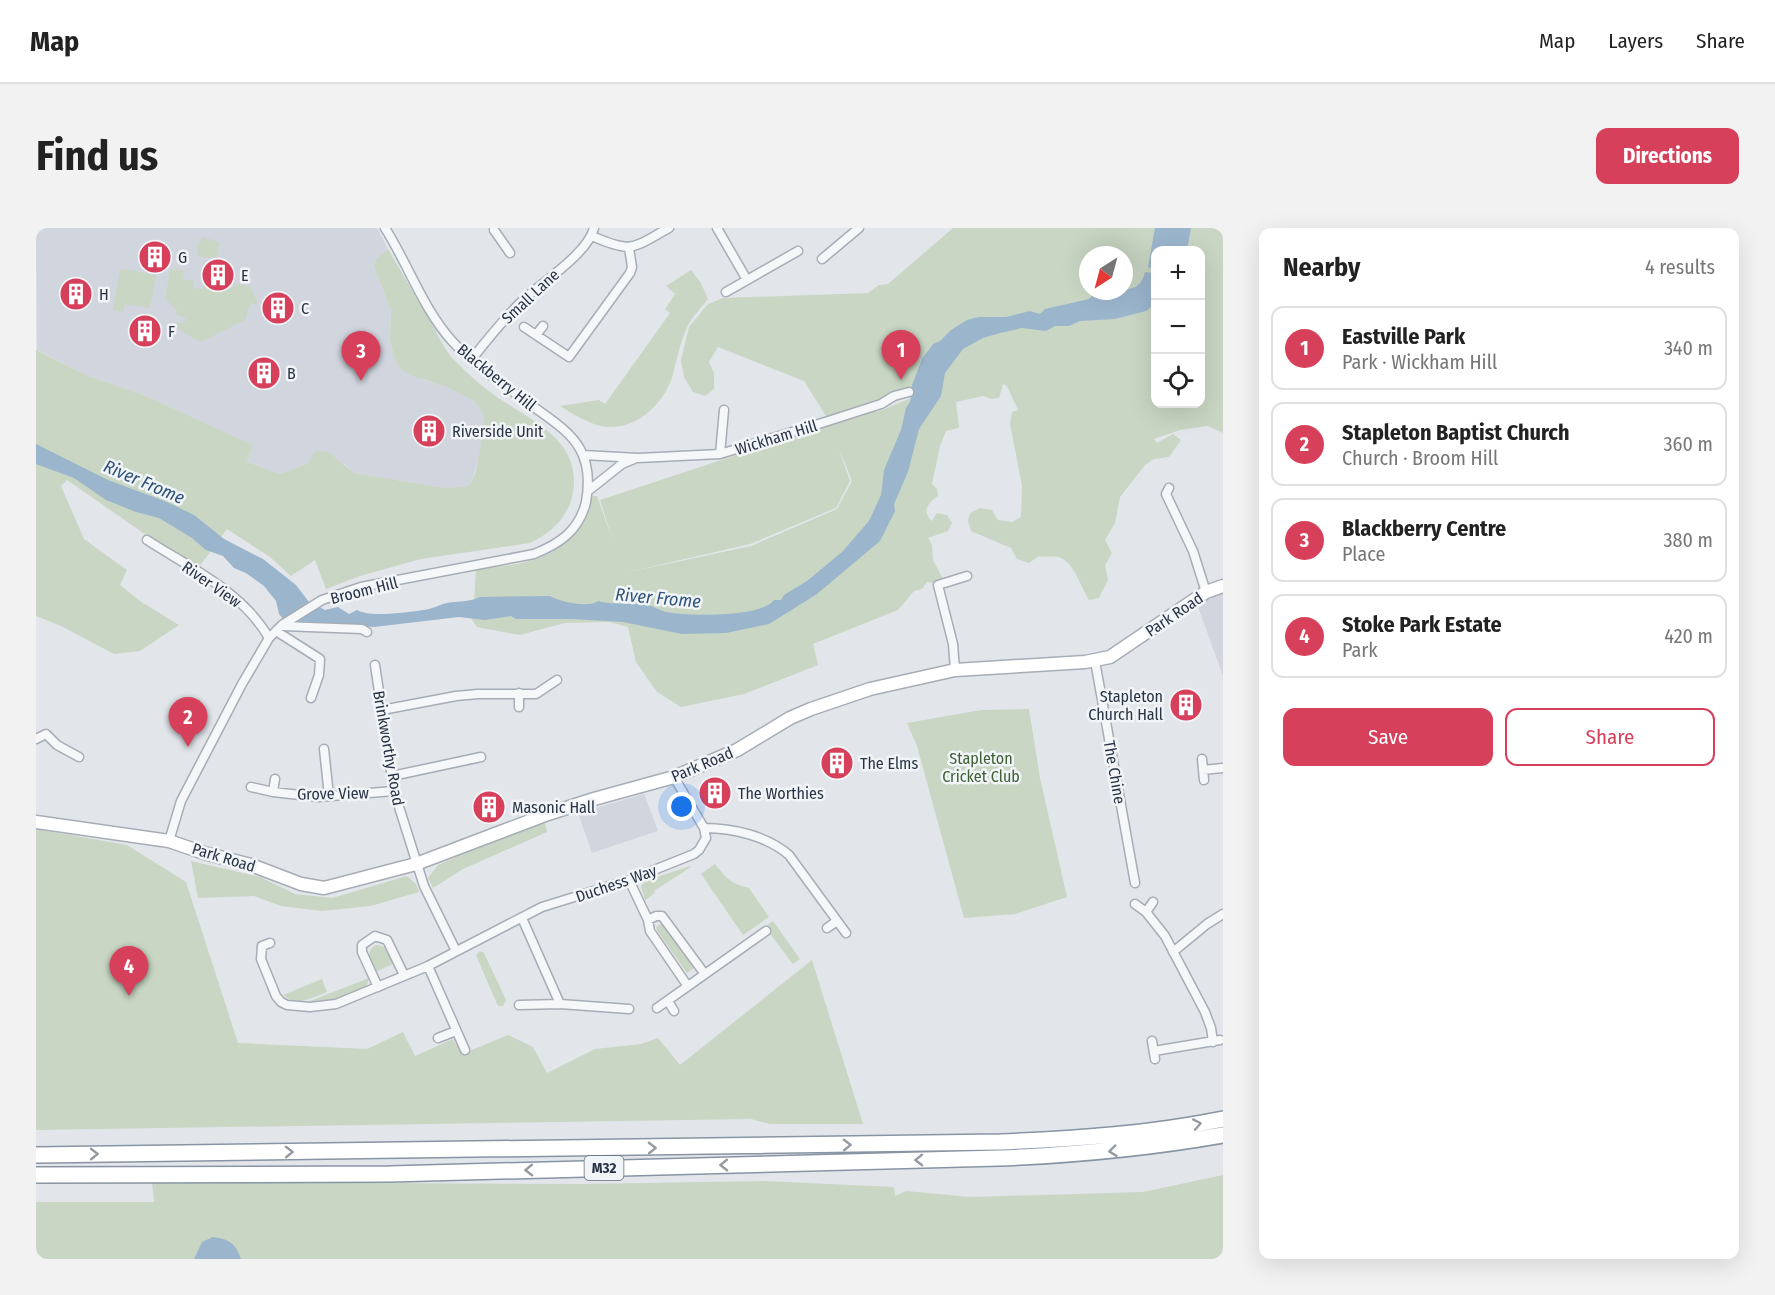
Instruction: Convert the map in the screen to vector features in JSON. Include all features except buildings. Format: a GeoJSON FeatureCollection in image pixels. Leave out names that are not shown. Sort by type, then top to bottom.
{"type":"FeatureCollection","features":[{"type":"Feature","properties":{"kind":"highway","name":"M32"},"geometry":{"type":"LineString","coordinates":[[36,1155],[1000,1142],[1073,1139],[1170,1129],[1223,1119]]}},
{"type":"Feature","properties":{"kind":"highway","name":"M32"},"geometry":{"type":"LineString","coordinates":[[36,1175],[390,1174],[999,1158],[1073,1155],[1171,1144],[1223,1135]]}},
{"type":"Feature","properties":{"kind":"main road","name":"Park Road"},"geometry":{"type":"LineString","coordinates":[[36,822],[170,841],[194,850],[251,865],[301,884],[324,888],[416,864],[548,814],[674,777],[737,750],[790,718],[831,701],[903,680],[955,670],[1095,661],[1118,652],[1206,592],[1223,586]]}},
{"type":"Feature","properties":{"kind":"street","name":"Blackberry Hill"},"geometry":{"type":"LineString","coordinates":[[385,228],[450,338],[471,360],[555,422],[576,443],[583,455]]}},
{"type":"Feature","properties":{"kind":"street"},"geometry":{"type":"LineString","coordinates":[[593,232],[615,246],[628,248],[669,228]]}},
{"type":"Feature","properties":{"kind":"street"},"geometry":{"type":"LineString","coordinates":[[717,228],[747,280]]}},
{"type":"Feature","properties":{"kind":"street"},"geometry":{"type":"LineString","coordinates":[[822,259],[859,228]]}},
{"type":"Feature","properties":{"kind":"street"},"geometry":{"type":"LineString","coordinates":[[494,230],[510,254]]}},
{"type":"Feature","properties":{"kind":"street","name":"Small Lane"},"geometry":{"type":"LineString","coordinates":[[471,360],[514,309],[581,250],[593,232]]}},
{"type":"Feature","properties":{"kind":"street"},"geometry":{"type":"LineString","coordinates":[[524,327],[567,361],[630,273],[632,267],[628,248]]}},
{"type":"Feature","properties":{"kind":"street"},"geometry":{"type":"LineString","coordinates":[[726,292],[798,251]]}},
{"type":"Feature","properties":{"kind":"street"},"geometry":{"type":"LineString","coordinates":[[536,335],[543,326]]}},
{"type":"Feature","properties":{"kind":"street","name":"Wickham Hill"},"geometry":{"type":"LineString","coordinates":[[583,455],[638,458],[720,454],[881,404],[894,396],[909,392]]}},
{"type":"Feature","properties":{"kind":"street"},"geometry":{"type":"LineString","coordinates":[[720,454],[724,410]]}},
{"type":"Feature","properties":{"kind":"street","name":"Broom Hill"},"geometry":{"type":"LineString","coordinates":[[170,841],[181,801],[242,684],[279,629],[319,602],[361,587],[513,559],[554,546],[573,529],[579,519],[588,491],[588,473],[583,455]]}},
{"type":"Feature","properties":{"kind":"street","name":"Wickham Hill"},"geometry":{"type":"LineString","coordinates":[[588,491],[622,464],[638,458]]}},
{"type":"Feature","properties":{"kind":"street"},"geometry":{"type":"LineString","coordinates":[[1169,488],[1166,494],[1193,551],[1206,592]]}},
{"type":"Feature","properties":{"kind":"street","name":"River View"},"geometry":{"type":"LineString","coordinates":[[147,540],[228,591],[255,618],[279,629]]}},
{"type":"Feature","properties":{"kind":"street"},"geometry":{"type":"LineString","coordinates":[[955,670],[953,644],[938,585],[967,576]]}},
{"type":"Feature","properties":{"kind":"street"},"geometry":{"type":"LineString","coordinates":[[279,629],[362,629],[367,632]]}},
{"type":"Feature","properties":{"kind":"street"},"geometry":{"type":"LineString","coordinates":[[279,629],[320,659],[319,675],[311,698]]}},
{"type":"Feature","properties":{"kind":"street","name":"The Chine"},"geometry":{"type":"LineString","coordinates":[[1095,661],[1135,883]]}},
{"type":"Feature","properties":{"kind":"street","name":"Brinkworthy Road"},"geometry":{"type":"LineString","coordinates":[[375,666],[394,791],[416,864]]}},
{"type":"Feature","properties":{"kind":"street"},"geometry":{"type":"LineString","coordinates":[[382,710],[456,696],[536,694],[557,680]]}},
{"type":"Feature","properties":{"kind":"street"},"geometry":{"type":"LineString","coordinates":[[519,693],[519,707]]}},
{"type":"Feature","properties":{"kind":"street"},"geometry":{"type":"LineString","coordinates":[[36,738],[46,734],[57,745],[80,757]]}},
{"type":"Feature","properties":{"kind":"street"},"geometry":{"type":"LineString","coordinates":[[324,748],[329,796]]}},
{"type":"Feature","properties":{"kind":"street"},"geometry":{"type":"LineString","coordinates":[[392,776],[481,757]]}},
{"type":"Feature","properties":{"kind":"street"},"geometry":{"type":"LineString","coordinates":[[1202,759],[1204,775],[1223,768]]}},
{"type":"Feature","properties":{"kind":"street"},"geometry":{"type":"LineString","coordinates":[[674,777],[704,828],[734,830],[780,847],[789,855],[846,933]]}},
{"type":"Feature","properties":{"kind":"street","name":"Grove View"},"geometry":{"type":"LineString","coordinates":[[273,792],[275,779]]}},
{"type":"Feature","properties":{"kind":"street","name":"Grove View"},"geometry":{"type":"LineString","coordinates":[[251,787],[318,797],[394,791]]}},
{"type":"Feature","properties":{"kind":"street","name":"Duchess Way"},"geometry":{"type":"LineString","coordinates":[[270,943],[262,946],[261,959],[276,996],[286,1005],[310,1007],[336,1004],[428,966],[542,907],[629,880],[699,850],[706,838],[704,828]]}},
{"type":"Feature","properties":{"kind":"street"},"geometry":{"type":"LineString","coordinates":[[416,864],[424,886],[456,951]]}},
{"type":"Feature","properties":{"kind":"street"},"geometry":{"type":"LineString","coordinates":[[629,880],[648,920],[650,930],[687,985]]}},
{"type":"Feature","properties":{"kind":"street"},"geometry":{"type":"LineString","coordinates":[[1146,912],[1153,902]]}},
{"type":"Feature","properties":{"kind":"street"},"geometry":{"type":"LineString","coordinates":[[1136,904],[1162,931],[1205,1012],[1216,1041],[1154,1050]]}},
{"type":"Feature","properties":{"kind":"street"},"geometry":{"type":"LineString","coordinates":[[1173,952],[1223,914]]}},
{"type":"Feature","properties":{"kind":"street"},"geometry":{"type":"LineString","coordinates":[[648,920],[662,916],[704,973]]}},
{"type":"Feature","properties":{"kind":"street"},"geometry":{"type":"LineString","coordinates":[[522,918],[560,1004]]}},
{"type":"Feature","properties":{"kind":"street"},"geometry":{"type":"LineString","coordinates":[[827,928],[837,921]]}},
{"type":"Feature","properties":{"kind":"street"},"geometry":{"type":"LineString","coordinates":[[657,1008],[766,931]]}},
{"type":"Feature","properties":{"kind":"street"},"geometry":{"type":"LineString","coordinates":[[378,987],[362,952],[362,945],[375,936],[387,940],[404,975]]}},
{"type":"Feature","properties":{"kind":"street"},"geometry":{"type":"LineString","coordinates":[[751,942],[758,951]]}},
{"type":"Feature","properties":{"kind":"street"},"geometry":{"type":"LineString","coordinates":[[428,966],[465,1050]]}},
{"type":"Feature","properties":{"kind":"street"},"geometry":{"type":"LineString","coordinates":[[668,1001],[674,1011]]}},
{"type":"Feature","properties":{"kind":"street"},"geometry":{"type":"LineString","coordinates":[[519,1005],[560,1004],[629,1009]]}},
{"type":"Feature","properties":{"kind":"street"},"geometry":{"type":"LineString","coordinates":[[438,1038],[456,1031]]}},
{"type":"Feature","properties":{"kind":"shaded area"},"geometry":{"type":"Polygon","coordinates":[[[36,228],[377,228],[388,249],[376,259],[374,266],[391,311],[390,341],[396,362],[423,380],[447,387],[474,401],[484,414],[481,450],[472,481],[467,486],[445,488],[354,473],[344,464],[309,463],[280,474],[247,462],[253,445],[146,396],[88,376],[37,350],[36,228]]]}},
{"type":"Feature","properties":{"kind":"shaded area"},"geometry":{"type":"Polygon","coordinates":[[[1223,590],[1223,676],[1197,604],[1205,597],[1223,590]]]}},
{"type":"Feature","properties":{"kind":"shaded area"},"geometry":{"type":"Polygon","coordinates":[[[644,794],[658,831],[592,853],[578,813],[644,794]]]}},
{"type":"Feature","properties":{"kind":"green space"},"geometry":{"type":"Polygon","coordinates":[[[953,228],[1223,228],[1223,433],[1208,426],[1180,430],[1154,439],[1157,443],[1173,434],[1181,440],[1169,457],[1154,459],[1145,465],[1120,497],[1115,523],[1105,540],[1112,553],[1105,565],[1108,580],[1099,598],[1089,600],[1073,569],[1064,560],[1056,556],[1039,556],[1029,563],[1017,559],[1011,548],[971,531],[968,521],[970,513],[980,508],[992,510],[998,520],[1012,522],[1021,517],[1022,486],[1010,424],[1012,412],[1018,410],[1007,386],[1003,384],[999,398],[991,399],[983,396],[956,402],[959,428],[946,431],[940,446],[932,484],[937,489],[938,496],[931,501],[926,511],[932,521],[937,513],[947,515],[952,523],[948,531],[928,538],[932,545],[933,560],[943,579],[935,583],[927,582],[922,589],[914,591],[898,610],[813,644],[818,665],[744,694],[681,707],[657,692],[636,662],[628,627],[609,622],[565,623],[520,635],[477,627],[469,615],[474,601],[476,569],[515,564],[549,554],[575,533],[592,496],[597,496],[613,541],[600,500],[831,424],[804,381],[718,347],[709,362],[714,373],[714,389],[705,396],[693,392],[684,377],[681,360],[689,327],[708,304],[723,298],[868,293],[879,285],[888,284],[953,228]],[[913,387],[874,401],[877,412],[912,399],[913,387]],[[838,446],[850,481],[836,508],[750,544],[624,573],[751,546],[837,509],[852,481],[838,446]]]}},
{"type":"Feature","properties":{"kind":"green space"},"geometry":{"type":"Polygon","coordinates":[[[203,237],[219,242],[216,257],[204,258],[198,255],[197,246],[203,237]]]}},
{"type":"Feature","properties":{"kind":"green space"},"geometry":{"type":"Polygon","coordinates":[[[388,249],[454,360],[490,392],[544,428],[565,450],[571,463],[574,479],[570,505],[562,519],[544,535],[530,543],[421,559],[360,576],[326,589],[315,560],[291,576],[270,557],[227,529],[199,567],[152,539],[67,480],[61,486],[84,539],[127,570],[120,585],[140,601],[179,625],[140,651],[114,654],[61,626],[36,616],[36,350],[88,376],[146,396],[253,445],[247,462],[280,474],[309,463],[316,451],[328,452],[354,473],[445,488],[467,486],[472,481],[484,427],[484,414],[474,401],[447,387],[412,376],[402,370],[396,362],[390,341],[391,311],[374,266],[376,259],[388,249]]]}},
{"type":"Feature","properties":{"kind":"green space"},"geometry":{"type":"Polygon","coordinates":[[[171,268],[184,271],[183,279],[194,281],[193,288],[203,289],[204,284],[209,285],[209,290],[216,292],[217,285],[233,288],[234,283],[250,286],[258,305],[250,303],[245,320],[201,342],[174,327],[175,322],[184,324],[186,318],[176,315],[177,311],[165,298],[171,268]]]}},
{"type":"Feature","properties":{"kind":"green space"},"geometry":{"type":"Polygon","coordinates":[[[123,269],[156,275],[150,308],[125,304],[123,312],[113,310],[120,271],[123,269]]]}},
{"type":"Feature","properties":{"kind":"green space"},"geometry":{"type":"Polygon","coordinates":[[[691,270],[701,283],[708,299],[688,325],[668,388],[655,406],[628,424],[606,427],[588,422],[560,406],[599,400],[605,404],[670,313],[665,309],[675,294],[666,286],[691,270]]]}},
{"type":"Feature","properties":{"kind":"green space","name":"Stapleton Cricket Club"},"geometry":{"type":"Polygon","coordinates":[[[1029,709],[1040,778],[1067,897],[1015,914],[964,918],[917,746],[907,723],[981,710],[1029,709]]]}},
{"type":"Feature","properties":{"kind":"green space"},"geometry":{"type":"Polygon","coordinates":[[[545,823],[547,832],[463,869],[433,888],[428,878],[438,865],[495,840],[545,823]]]}},
{"type":"Feature","properties":{"kind":"green space"},"geometry":{"type":"Polygon","coordinates":[[[36,829],[127,845],[186,882],[238,1043],[367,1049],[403,1032],[415,1056],[453,1039],[462,1054],[508,1035],[533,1047],[547,1073],[595,1049],[641,1044],[658,1038],[680,1065],[812,960],[863,1124],[770,1124],[751,1119],[36,1130],[36,829]]]}},
{"type":"Feature","properties":{"kind":"green space"},"geometry":{"type":"Polygon","coordinates":[[[191,861],[260,877],[295,894],[332,898],[407,876],[416,884],[419,892],[371,906],[322,911],[281,906],[254,896],[198,898],[191,861]]]}},
{"type":"Feature","properties":{"kind":"green space"},"geometry":{"type":"Polygon","coordinates":[[[715,864],[729,880],[749,888],[769,917],[743,935],[701,874],[715,864]]]}},
{"type":"Feature","properties":{"kind":"green space"},"geometry":{"type":"Polygon","coordinates":[[[690,866],[645,900],[641,886],[645,881],[690,866]]]}},
{"type":"Feature","properties":{"kind":"green space"},"geometry":{"type":"Polygon","coordinates":[[[773,921],[800,959],[793,964],[765,927],[773,921]]]}},
{"type":"Feature","properties":{"kind":"green space"},"geometry":{"type":"Polygon","coordinates":[[[662,923],[695,967],[687,973],[658,932],[656,927],[662,923]]]}},
{"type":"Feature","properties":{"kind":"green space"},"geometry":{"type":"Polygon","coordinates":[[[376,945],[385,949],[393,964],[375,972],[369,954],[376,945]]]}},
{"type":"Feature","properties":{"kind":"green space"},"geometry":{"type":"Polygon","coordinates":[[[480,951],[484,953],[506,1000],[503,1006],[497,1004],[476,955],[480,951]]]}},
{"type":"Feature","properties":{"kind":"green space"},"geometry":{"type":"Polygon","coordinates":[[[369,978],[366,988],[338,1001],[305,1003],[369,978]]]}},
{"type":"Feature","properties":{"kind":"green space"},"geometry":{"type":"Polygon","coordinates":[[[322,979],[327,992],[316,997],[299,1001],[288,999],[283,995],[322,979]]]}},
{"type":"Feature","properties":{"kind":"green space"},"geometry":{"type":"Polygon","coordinates":[[[1223,1175],[1223,1259],[36,1259],[36,1202],[154,1202],[152,1182],[584,1184],[764,1181],[894,1187],[895,1196],[906,1191],[970,1197],[1143,1192],[1223,1175]]]}},
{"type":"Feature","properties":{"kind":"water"},"geometry":{"type":"Polygon","coordinates":[[[1155,228],[1191,228],[1188,246],[1152,246],[1155,228]]]}},
{"type":"Feature","properties":{"kind":"water"},"geometry":{"type":"Polygon","coordinates":[[[1151,250],[1151,268],[1148,267],[1151,250]]]}},
{"type":"Feature","properties":{"kind":"water"},"geometry":{"type":"Polygon","coordinates":[[[1145,272],[1151,273],[1151,307],[1146,311],[1115,319],[1080,321],[1069,326],[1055,326],[1046,331],[1022,328],[983,338],[963,349],[945,373],[941,396],[919,429],[908,472],[894,504],[895,511],[880,541],[817,594],[769,624],[726,633],[682,634],[623,622],[516,619],[511,616],[485,620],[459,617],[374,627],[285,621],[279,614],[276,601],[264,586],[246,573],[234,568],[223,556],[206,550],[192,538],[159,518],[106,500],[74,478],[36,464],[36,444],[108,480],[167,502],[194,515],[224,539],[263,559],[296,585],[309,602],[325,610],[338,607],[349,614],[357,610],[371,614],[390,614],[427,609],[480,597],[550,596],[582,604],[598,601],[644,604],[666,612],[739,613],[766,606],[774,600],[781,600],[784,595],[807,581],[842,552],[869,521],[881,495],[884,470],[901,430],[906,408],[910,402],[912,385],[922,359],[933,344],[967,320],[979,317],[1006,317],[1030,311],[1040,314],[1045,309],[1085,300],[1133,300],[1133,287],[1138,285],[1145,272]]]}},
{"type":"Feature","properties":{"kind":"water"},"geometry":{"type":"Polygon","coordinates":[[[213,1237],[232,1243],[241,1259],[194,1259],[202,1242],[213,1237]]]}},
{"type":"Feature","properties":{"kind":"place","name":"G"},"geometry":{"type":"Point","coordinates":[155,257]}},
{"type":"Feature","properties":{"kind":"place","name":"E"},"geometry":{"type":"Point","coordinates":[218,275]}},
{"type":"Feature","properties":{"kind":"place","name":"H"},"geometry":{"type":"Point","coordinates":[76,294]}},
{"type":"Feature","properties":{"kind":"place","name":"C"},"geometry":{"type":"Point","coordinates":[278,308]}},
{"type":"Feature","properties":{"kind":"place","name":"F"},"geometry":{"type":"Point","coordinates":[145,331]}},
{"type":"Feature","properties":{"kind":"place","name":"B"},"geometry":{"type":"Point","coordinates":[264,373]}},
{"type":"Feature","properties":{"kind":"place","name":"Eastville Park"},"geometry":{"type":"Point","coordinates":[901,380]}},
{"type":"Feature","properties":{"kind":"place","name":"Blackberry Centre"},"geometry":{"type":"Point","coordinates":[361,381]}},
{"type":"Feature","properties":{"kind":"place","name":"Riverside Unit"},"geometry":{"type":"Point","coordinates":[429,431]}},
{"type":"Feature","properties":{"kind":"place","name":"Stapleton Church Hall"},"geometry":{"type":"Point","coordinates":[1186,705]}},
{"type":"Feature","properties":{"kind":"place","name":"Stapleton Baptist Church"},"geometry":{"type":"Point","coordinates":[188,747]}},
{"type":"Feature","properties":{"kind":"place","name":"The Elms"},"geometry":{"type":"Point","coordinates":[837,763]}},
{"type":"Feature","properties":{"kind":"place","name":"The Worthies"},"geometry":{"type":"Point","coordinates":[715,793]}},
{"type":"Feature","properties":{"kind":"place","name":"Masonic Hall"},"geometry":{"type":"Point","coordinates":[489,807]}},
{"type":"Feature","properties":{"kind":"place","name":"Stoke Park Estate"},"geometry":{"type":"Point","coordinates":[129,996]}},
{"type":"Feature","properties":{"kind":"water label","name":"River Frome"},"geometry":{"type":"Point","coordinates":[144,482]}},
{"type":"Feature","properties":{"kind":"water label","name":"River Frome"},"geometry":{"type":"Point","coordinates":[658,598]}}]}
